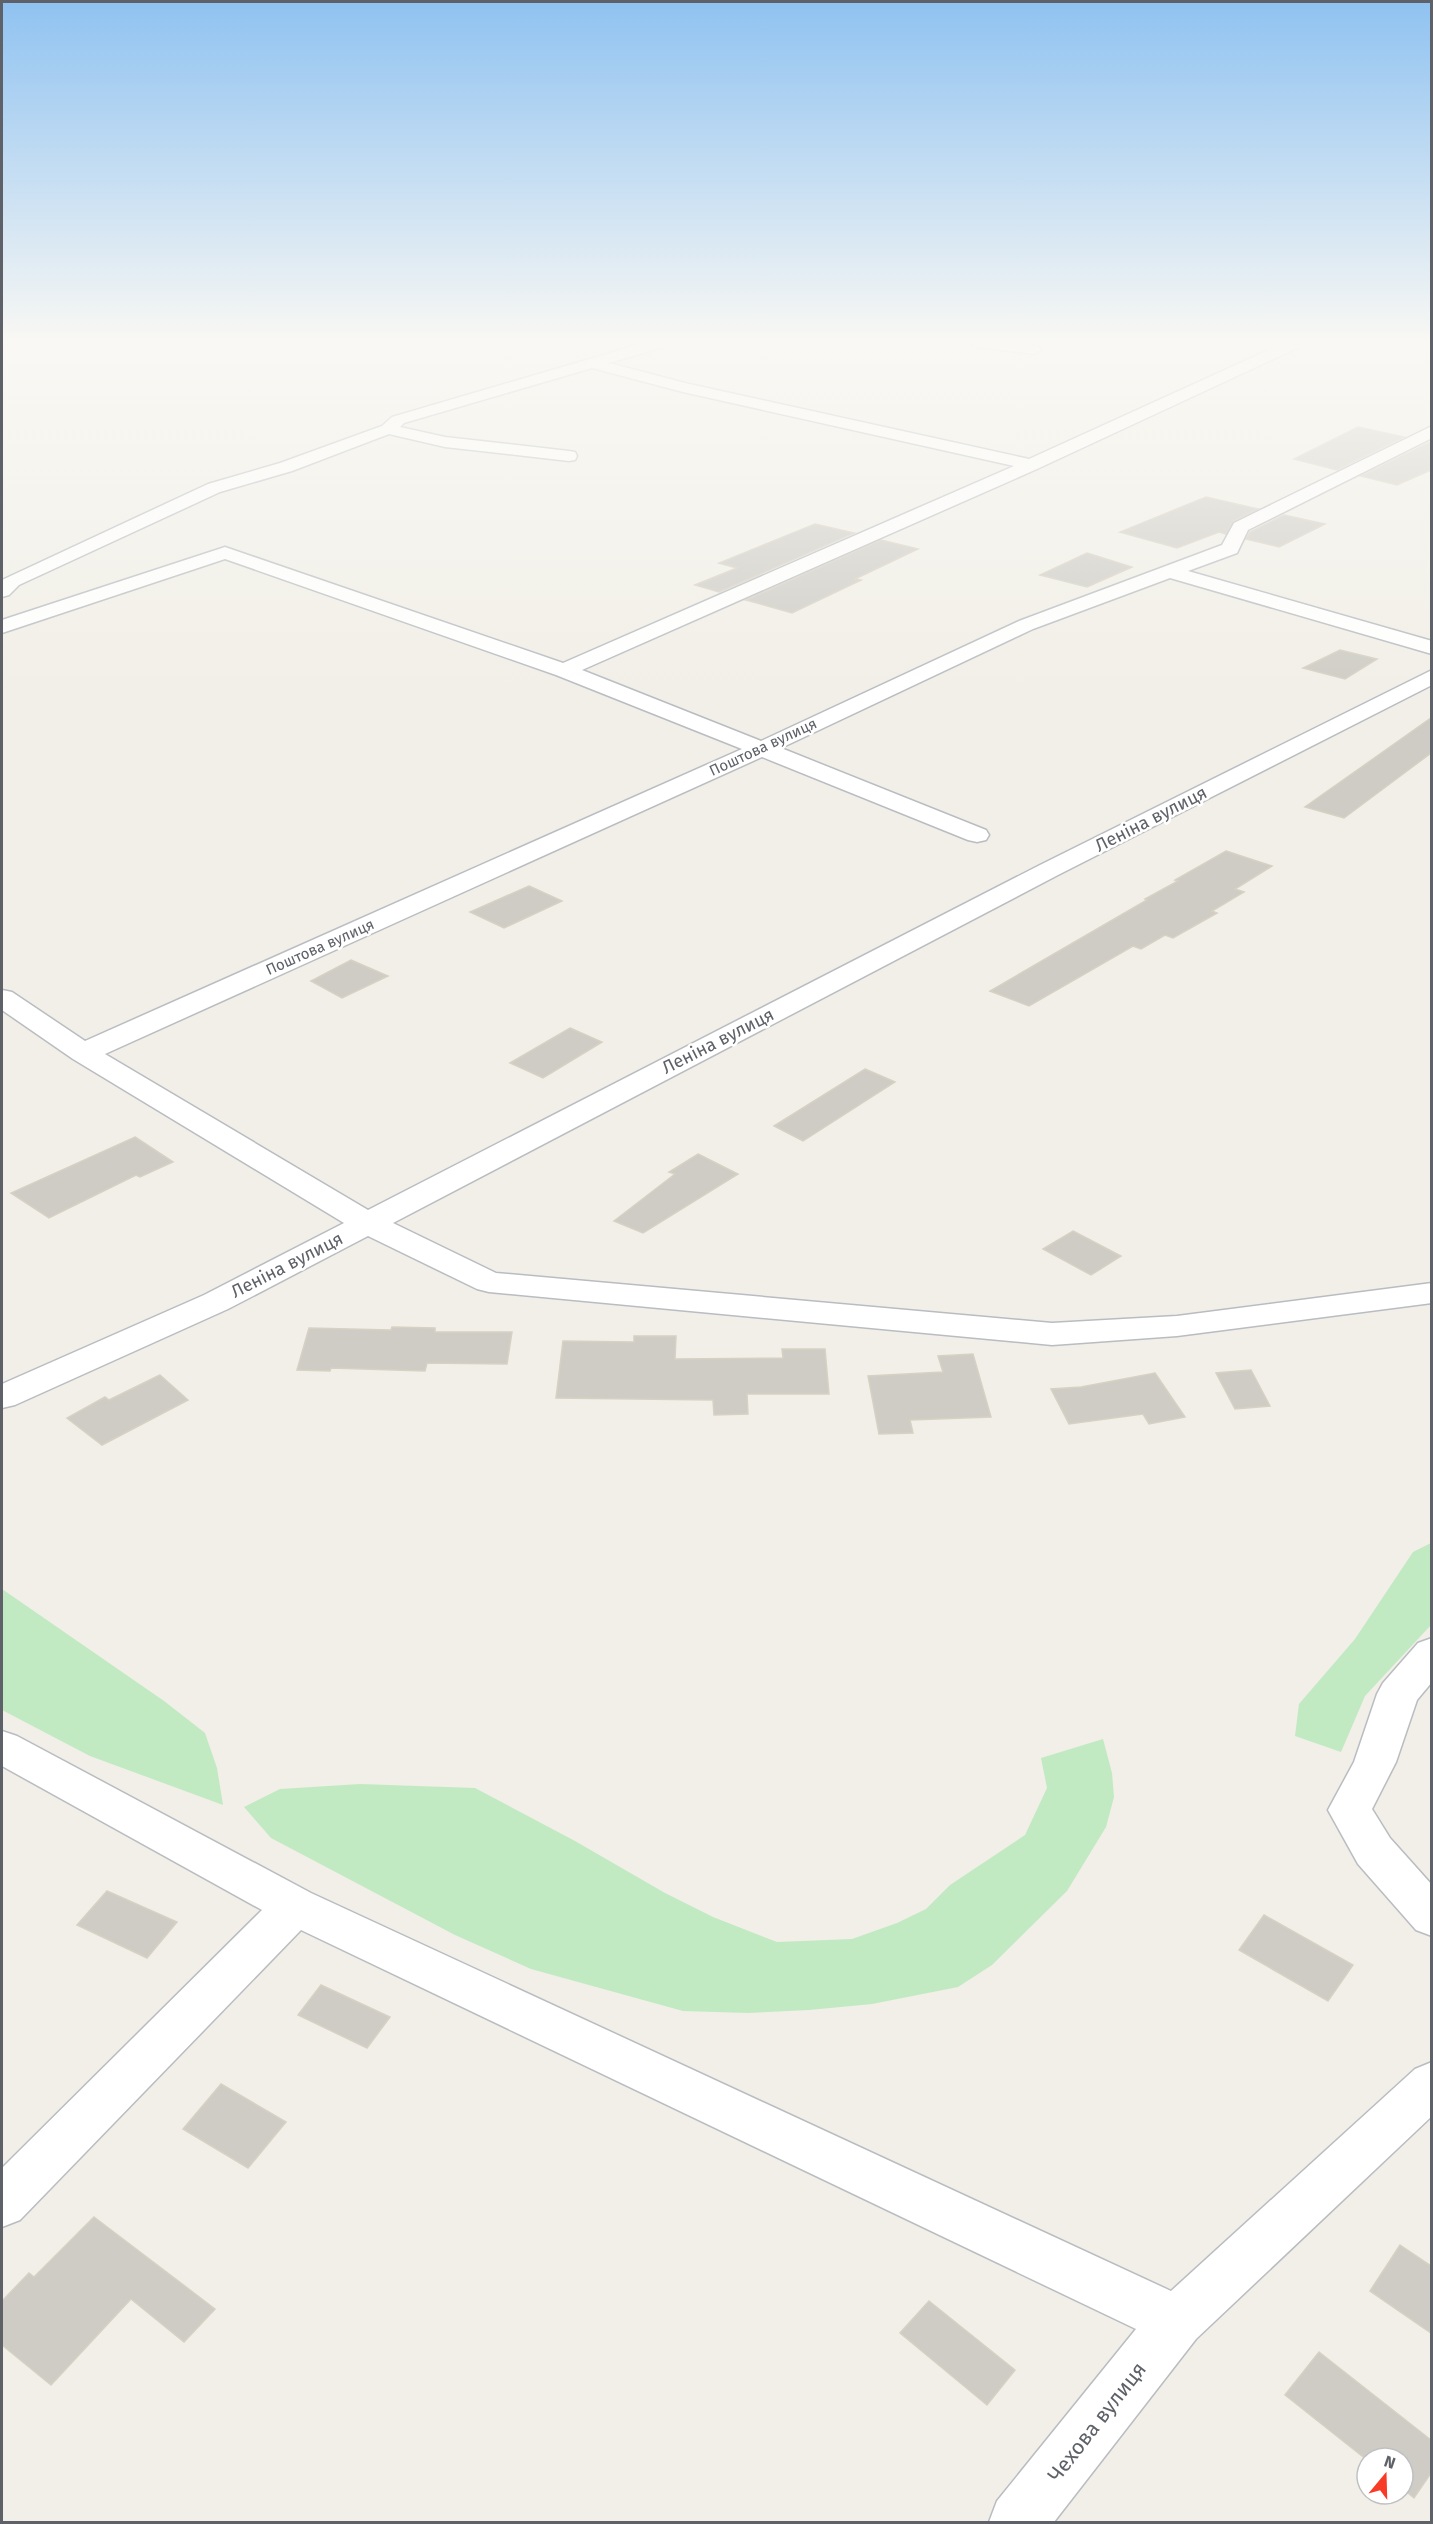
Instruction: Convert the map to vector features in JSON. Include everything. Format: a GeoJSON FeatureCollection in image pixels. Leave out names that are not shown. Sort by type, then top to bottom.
{"type":"FeatureCollection","features":[{"type":"Feature","properties":{"kind":"street"},"geometry":{"type":"LineString","coordinates":[[2,591],[12,581],[214,489],[303,461]]}},
{"type":"Feature","properties":{"kind":"street"},"geometry":{"type":"LineString","coordinates":[[1012,461],[1031,465]]}},
{"type":"Feature","properties":{"kind":"street"},"geometry":{"type":"LineString","coordinates":[[564,670],[1040,461]]}},
{"type":"Feature","properties":{"kind":"street","name":"Поштова вулиця"},"geometry":{"type":"LineString","coordinates":[[83,1053],[761,749],[1026,625],[1230,549],[1240,527],[1373,461]]}},
{"type":"Feature","properties":{"kind":"street"},"geometry":{"type":"LineString","coordinates":[[2,627],[225,553],[564,670],[977,835]]}},
{"type":"Feature","properties":{"kind":"street"},"geometry":{"type":"LineString","coordinates":[[1170,572],[1431,648]]}},
{"type":"Feature","properties":{"kind":"street","name":"Леніна вулиця"},"geometry":{"type":"LineString","coordinates":[[2,1397],[216,1302],[1060,865],[1419,693],[1431,676]]}},
{"type":"Feature","properties":{"kind":"street"},"geometry":{"type":"LineString","coordinates":[[2,998],[83,1053],[367,1223],[489,1282],[1052,1334],[1177,1326],[1431,1293]]}},
{"type":"Feature","properties":{"kind":"street"},"geometry":{"type":"LineString","coordinates":[[1431,1653],[1398,1694],[1375,1761],[1350,1810],[1374,1851],[1431,1917]]}},
{"type":"Feature","properties":{"kind":"street"},"geometry":{"type":"LineString","coordinates":[[2,1747],[295,1906],[1177,2321]]}},
{"type":"Feature","properties":{"kind":"street"},"geometry":{"type":"LineString","coordinates":[[2,2203],[295,1906]]}},
{"type":"Feature","properties":{"kind":"street","name":"Чехова вулиця"},"geometry":{"type":"LineString","coordinates":[[1018,2523],[1177,2321],[1431,2084]]}},
{"type":"Feature","properties":{"kind":"green space"},"geometry":{"type":"Polygon","coordinates":[[[1431,1543],[1431,1625],[1365,1696],[1341,1752],[1295,1736],[1299,1704],[1355,1639],[1413,1552],[1431,1543]]]}},
{"type":"Feature","properties":{"kind":"green space"},"geometry":{"type":"Polygon","coordinates":[[[2,1589],[164,1701],[205,1733],[217,1768],[223,1805],[90,1756],[2,1710],[2,1589]]]}},
{"type":"Feature","properties":{"kind":"green space"},"geometry":{"type":"Polygon","coordinates":[[[1103,1739],[1112,1773],[1114,1797],[1106,1827],[1067,1891],[992,1965],[958,1987],[872,2004],[809,2010],[748,2013],[683,2011],[531,1969],[455,1935],[271,1838],[244,1807],[280,1789],[360,1784],[475,1788],[713,1917],[777,1942],[852,1939],[897,1923],[926,1909],[950,1885],[1025,1835],[1047,1788],[1041,1758],[1103,1739]]]}},
{"type":"Feature","properties":{"kind":"building"},"geometry":{"type":"Polygon","coordinates":[[[1301,461],[1356,461],[1337,470],[1301,461]]]}},
{"type":"Feature","properties":{"kind":"building"},"geometry":{"type":"Polygon","coordinates":[[[1392,461],[1431,461],[1431,470],[1397,485],[1361,476],[1392,461]]]}},
{"type":"Feature","properties":{"kind":"building"},"geometry":{"type":"Polygon","coordinates":[[[1206,497],[1258,509],[1233,521],[1226,534],[1219,532],[1177,548],[1120,532],[1206,497]]]}},
{"type":"Feature","properties":{"kind":"building"},"geometry":{"type":"Polygon","coordinates":[[[1284,515],[1325,524],[1279,547],[1246,539],[1250,532],[1284,515]]]}},
{"type":"Feature","properties":{"kind":"building"},"geometry":{"type":"Polygon","coordinates":[[[815,524],[854,533],[719,592],[695,585],[737,568],[719,563],[815,524]]]}},
{"type":"Feature","properties":{"kind":"building"},"geometry":{"type":"Polygon","coordinates":[[[881,540],[918,549],[855,579],[861,580],[792,613],[746,600],[881,540]]]}},
{"type":"Feature","properties":{"kind":"building"},"geometry":{"type":"Polygon","coordinates":[[[1087,553],[1132,567],[1087,587],[1040,575],[1087,553]]]}},
{"type":"Feature","properties":{"kind":"building"},"geometry":{"type":"Polygon","coordinates":[[[1340,650],[1377,659],[1345,679],[1303,668],[1340,650]]]}},
{"type":"Feature","properties":{"kind":"building"},"geometry":{"type":"Polygon","coordinates":[[[1431,718],[1431,753],[1344,818],[1305,807],[1431,718]]]}},
{"type":"Feature","properties":{"kind":"building"},"geometry":{"type":"Polygon","coordinates":[[[1226,851],[1272,866],[1235,889],[1244,892],[1212,911],[1217,913],[1173,938],[1165,935],[1141,949],[1133,946],[1029,1006],[990,991],[1147,900],[1145,899],[1178,881],[1175,880],[1226,851]]]}},
{"type":"Feature","properties":{"kind":"building"},"geometry":{"type":"Polygon","coordinates":[[[529,886],[562,901],[504,928],[470,912],[529,886]]]}},
{"type":"Feature","properties":{"kind":"building"},"geometry":{"type":"Polygon","coordinates":[[[351,960],[388,976],[342,998],[311,981],[351,960]]]}},
{"type":"Feature","properties":{"kind":"building"},"geometry":{"type":"Polygon","coordinates":[[[570,1028],[602,1042],[543,1078],[510,1063],[570,1028]]]}},
{"type":"Feature","properties":{"kind":"building"},"geometry":{"type":"Polygon","coordinates":[[[865,1069],[895,1082],[803,1141],[774,1126],[865,1069]]]}},
{"type":"Feature","properties":{"kind":"building"},"geometry":{"type":"Polygon","coordinates":[[[135,1137],[173,1162],[140,1177],[136,1175],[49,1218],[11,1193],[135,1137]]]}},
{"type":"Feature","properties":{"kind":"building"},"geometry":{"type":"Polygon","coordinates":[[[698,1154],[738,1174],[643,1233],[614,1221],[675,1174],[669,1172],[698,1154]]]}},
{"type":"Feature","properties":{"kind":"building"},"geometry":{"type":"Polygon","coordinates":[[[1073,1231],[1121,1256],[1091,1275],[1043,1249],[1073,1231]]]}},
{"type":"Feature","properties":{"kind":"building"},"geometry":{"type":"Polygon","coordinates":[[[392,1327],[435,1328],[435,1332],[512,1332],[507,1364],[427,1363],[425,1371],[331,1368],[330,1371],[297,1370],[309,1328],[391,1330],[392,1327]]]}},
{"type":"Feature","properties":{"kind":"building"},"geometry":{"type":"Polygon","coordinates":[[[634,1336],[676,1336],[675,1359],[783,1358],[782,1349],[825,1349],[829,1394],[747,1394],[748,1414],[714,1415],[713,1400],[556,1398],[563,1341],[634,1342],[634,1336]]]}},
{"type":"Feature","properties":{"kind":"building"},"geometry":{"type":"Polygon","coordinates":[[[973,1354],[991,1417],[910,1420],[913,1433],[879,1434],[868,1376],[943,1372],[938,1356],[973,1354]]]}},
{"type":"Feature","properties":{"kind":"building"},"geometry":{"type":"Polygon","coordinates":[[[1251,1370],[1270,1406],[1235,1409],[1216,1373],[1251,1370]]]}},
{"type":"Feature","properties":{"kind":"building"},"geometry":{"type":"Polygon","coordinates":[[[1155,1373],[1185,1417],[1149,1424],[1143,1414],[1069,1424],[1051,1389],[1081,1387],[1155,1373]]]}},
{"type":"Feature","properties":{"kind":"building"},"geometry":{"type":"Polygon","coordinates":[[[160,1375],[188,1400],[102,1445],[67,1418],[105,1397],[109,1400],[160,1375]]]}},
{"type":"Feature","properties":{"kind":"building"},"geometry":{"type":"Polygon","coordinates":[[[107,1891],[177,1922],[147,1958],[77,1925],[107,1891]]]}},
{"type":"Feature","properties":{"kind":"building"},"geometry":{"type":"Polygon","coordinates":[[[1264,1915],[1353,1965],[1328,2001],[1239,1950],[1264,1915]]]}},
{"type":"Feature","properties":{"kind":"building"},"geometry":{"type":"Polygon","coordinates":[[[321,1985],[390,2017],[367,2048],[298,2015],[321,1985]]]}},
{"type":"Feature","properties":{"kind":"building"},"geometry":{"type":"Polygon","coordinates":[[[221,2084],[286,2122],[248,2168],[183,2129],[221,2084]]]}},
{"type":"Feature","properties":{"kind":"building"},"geometry":{"type":"Polygon","coordinates":[[[94,2217],[215,2309],[184,2342],[131,2299],[51,2385],[2,2345],[2,2301],[29,2273],[34,2277],[94,2217]]]}},
{"type":"Feature","properties":{"kind":"building"},"geometry":{"type":"Polygon","coordinates":[[[1400,2245],[1431,2266],[1431,2333],[1370,2291],[1400,2245]]]}},
{"type":"Feature","properties":{"kind":"building"},"geometry":{"type":"Polygon","coordinates":[[[929,2301],[1015,2370],[987,2405],[900,2333],[929,2301]]]}},
{"type":"Feature","properties":{"kind":"building"},"geometry":{"type":"Polygon","coordinates":[[[1319,2352],[1431,2440],[1431,2473],[1415,2497],[1415,2446],[1355,2446],[1355,2450],[1285,2395],[1319,2352]]]}}]}
